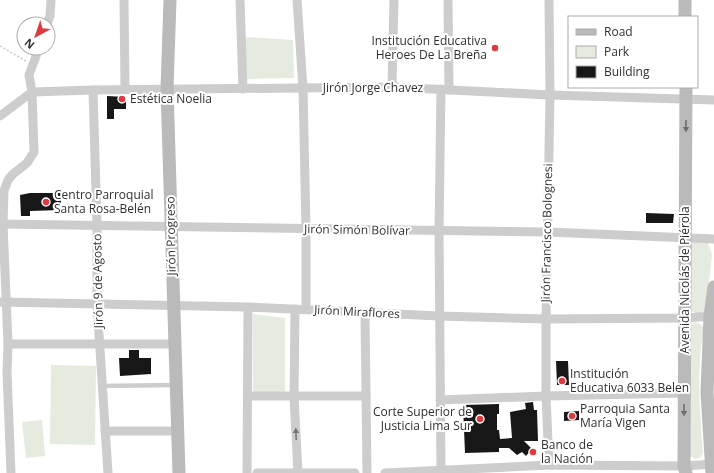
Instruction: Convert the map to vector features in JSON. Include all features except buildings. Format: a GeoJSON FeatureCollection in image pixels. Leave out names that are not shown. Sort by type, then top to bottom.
{"type":"FeatureCollection","features":[{"type":"Feature","properties":{"kind":"main road","name":"Jirón Progreso"},"geometry":{"type":"LineString","coordinates":[[170,0],[167,89],[178,473]]}},
{"type":"Feature","properties":{"kind":"main road"},"geometry":{"type":"LineString","coordinates":[[685,0],[685,16]]}},
{"type":"Feature","properties":{"kind":"main road","name":"Avenida Nicolás de Piérola"},"geometry":{"type":"LineString","coordinates":[[685,469],[684,318],[686,93]]}},
{"type":"Feature","properties":{"kind":"main road","name":"Avenida Nicolás de Piérola"},"geometry":{"type":"LineString","coordinates":[[712,467],[707,392],[714,287]]}},
{"type":"Feature","properties":{"kind":"street"},"geometry":{"type":"LineString","coordinates":[[50,16],[51,0]]}},
{"type":"Feature","properties":{"kind":"street"},"geometry":{"type":"LineString","coordinates":[[124,0],[125,89]]}},
{"type":"Feature","properties":{"kind":"street"},"geometry":{"type":"LineString","coordinates":[[240,0],[243,88]]}},
{"type":"Feature","properties":{"kind":"street"},"geometry":{"type":"LineString","coordinates":[[297,0],[303,88],[306,309]]}},
{"type":"Feature","properties":{"kind":"street"},"geometry":{"type":"LineString","coordinates":[[392,87],[394,0]]}},
{"type":"Feature","properties":{"kind":"street"},"geometry":{"type":"LineString","coordinates":[[441,470],[439,231],[448,0]]}},
{"type":"Feature","properties":{"kind":"street","name":"Jirón Francisco Bolognesi"},"geometry":{"type":"LineString","coordinates":[[549,0],[550,94],[546,319],[546,396],[549,465]]}},
{"type":"Feature","properties":{"kind":"street"},"geometry":{"type":"LineString","coordinates":[[11,473],[4,372],[8,344],[3,302],[2,224],[5,185],[13,174],[27,163],[34,152],[32,92],[29,75],[36,56]]}},
{"type":"Feature","properties":{"kind":"street","name":"Jirón Jorge Chavez"},"geometry":{"type":"LineString","coordinates":[[32,92],[125,89],[392,87],[550,94],[686,93],[714,100]]}},
{"type":"Feature","properties":{"kind":"street","name":"Jirón 9 de Agosto"},"geometry":{"type":"LineString","coordinates":[[93,90],[97,226],[97,303],[108,473]]}},
{"type":"Feature","properties":{"kind":"street"},"geometry":{"type":"LineString","coordinates":[[0,116],[32,92]]}},
{"type":"Feature","properties":{"kind":"street","name":"Jirón Simón Bolívar"},"geometry":{"type":"LineString","coordinates":[[2,224],[548,232],[714,239]]}},
{"type":"Feature","properties":{"kind":"street","name":"Jirón Miraflores"},"geometry":{"type":"LineString","coordinates":[[3,302],[248,307],[440,316],[546,319],[713,318]]}},
{"type":"Feature","properties":{"kind":"street"},"geometry":{"type":"LineString","coordinates":[[247,473],[248,307]]}},
{"type":"Feature","properties":{"kind":"street"},"geometry":{"type":"LineString","coordinates":[[295,309],[294,397],[298,473]]}},
{"type":"Feature","properties":{"kind":"street"},"geometry":{"type":"LineString","coordinates":[[366,313],[367,473]]}},
{"type":"Feature","properties":{"kind":"street"},"geometry":{"type":"LineString","coordinates":[[8,344],[174,344]]}},
{"type":"Feature","properties":{"kind":"street"},"geometry":{"type":"LineString","coordinates":[[440,400],[684,393]]}},
{"type":"Feature","properties":{"kind":"street"},"geometry":{"type":"LineString","coordinates":[[248,396],[366,396]]}},
{"type":"Feature","properties":{"kind":"street"},"geometry":{"type":"LineString","coordinates":[[105,431],[176,431]]}},
{"type":"Feature","properties":{"kind":"street"},"geometry":{"type":"LineString","coordinates":[[385,473],[441,470],[476,471],[549,465],[623,469],[685,469],[712,467]]}},
{"type":"Feature","properties":{"kind":"street"},"geometry":{"type":"LineString","coordinates":[[257,473],[355,473]]}},
{"type":"Feature","properties":{"kind":"lane"},"geometry":{"type":"LineString","coordinates":[[102,386],[175,385]]}},
{"type":"Feature","properties":{"kind":"path"},"geometry":{"type":"LineString","coordinates":[[0,46],[33,64]]}},
{"type":"Feature","properties":{"kind":"green space"},"geometry":{"type":"Polygon","coordinates":[[[245,37],[293,40],[294,78],[247,79],[245,37]]]}},
{"type":"Feature","properties":{"kind":"green space"},"geometry":{"type":"Polygon","coordinates":[[[694,242],[708,243],[712,255],[706,309],[705,312],[698,314],[690,311],[691,245],[694,242]]]}},
{"type":"Feature","properties":{"kind":"green space"},"geometry":{"type":"Polygon","coordinates":[[[253,314],[285,318],[285,392],[253,392],[253,314]]]}},
{"type":"Feature","properties":{"kind":"green space"},"geometry":{"type":"Polygon","coordinates":[[[694,322],[700,324],[704,328],[699,375],[703,453],[700,458],[695,459],[690,456],[690,327],[694,322]]]}},
{"type":"Feature","properties":{"kind":"green space"},"geometry":{"type":"Polygon","coordinates":[[[51,365],[96,366],[95,445],[50,444],[51,365]]]}},
{"type":"Feature","properties":{"kind":"green space"},"geometry":{"type":"Polygon","coordinates":[[[42,420],[45,456],[26,458],[22,422],[42,420]]]}},
{"type":"Feature","properties":{"kind":"place","name":"Institución Educativa Heroes De La Breña"},"geometry":{"type":"Point","coordinates":[495,48]}},
{"type":"Feature","properties":{"kind":"place","name":"Estética Noelia"},"geometry":{"type":"Point","coordinates":[122,99]}},
{"type":"Feature","properties":{"kind":"place","name":"Centro Parroquial Santa Rosa-Belén"},"geometry":{"type":"Point","coordinates":[46,202]}},
{"type":"Feature","properties":{"kind":"place","name":"Institución Educativa 6033 Belen"},"geometry":{"type":"Point","coordinates":[562,381]}},
{"type":"Feature","properties":{"kind":"place","name":"Parroquia Santa María Vigen"},"geometry":{"type":"Point","coordinates":[572,416]}},
{"type":"Feature","properties":{"kind":"place","name":"Corte Superior de Justicia Lima Sur"},"geometry":{"type":"Point","coordinates":[480,419]}},
{"type":"Feature","properties":{"kind":"place","name":"Banco de la Nación"},"geometry":{"type":"Point","coordinates":[533,452]}}]}
